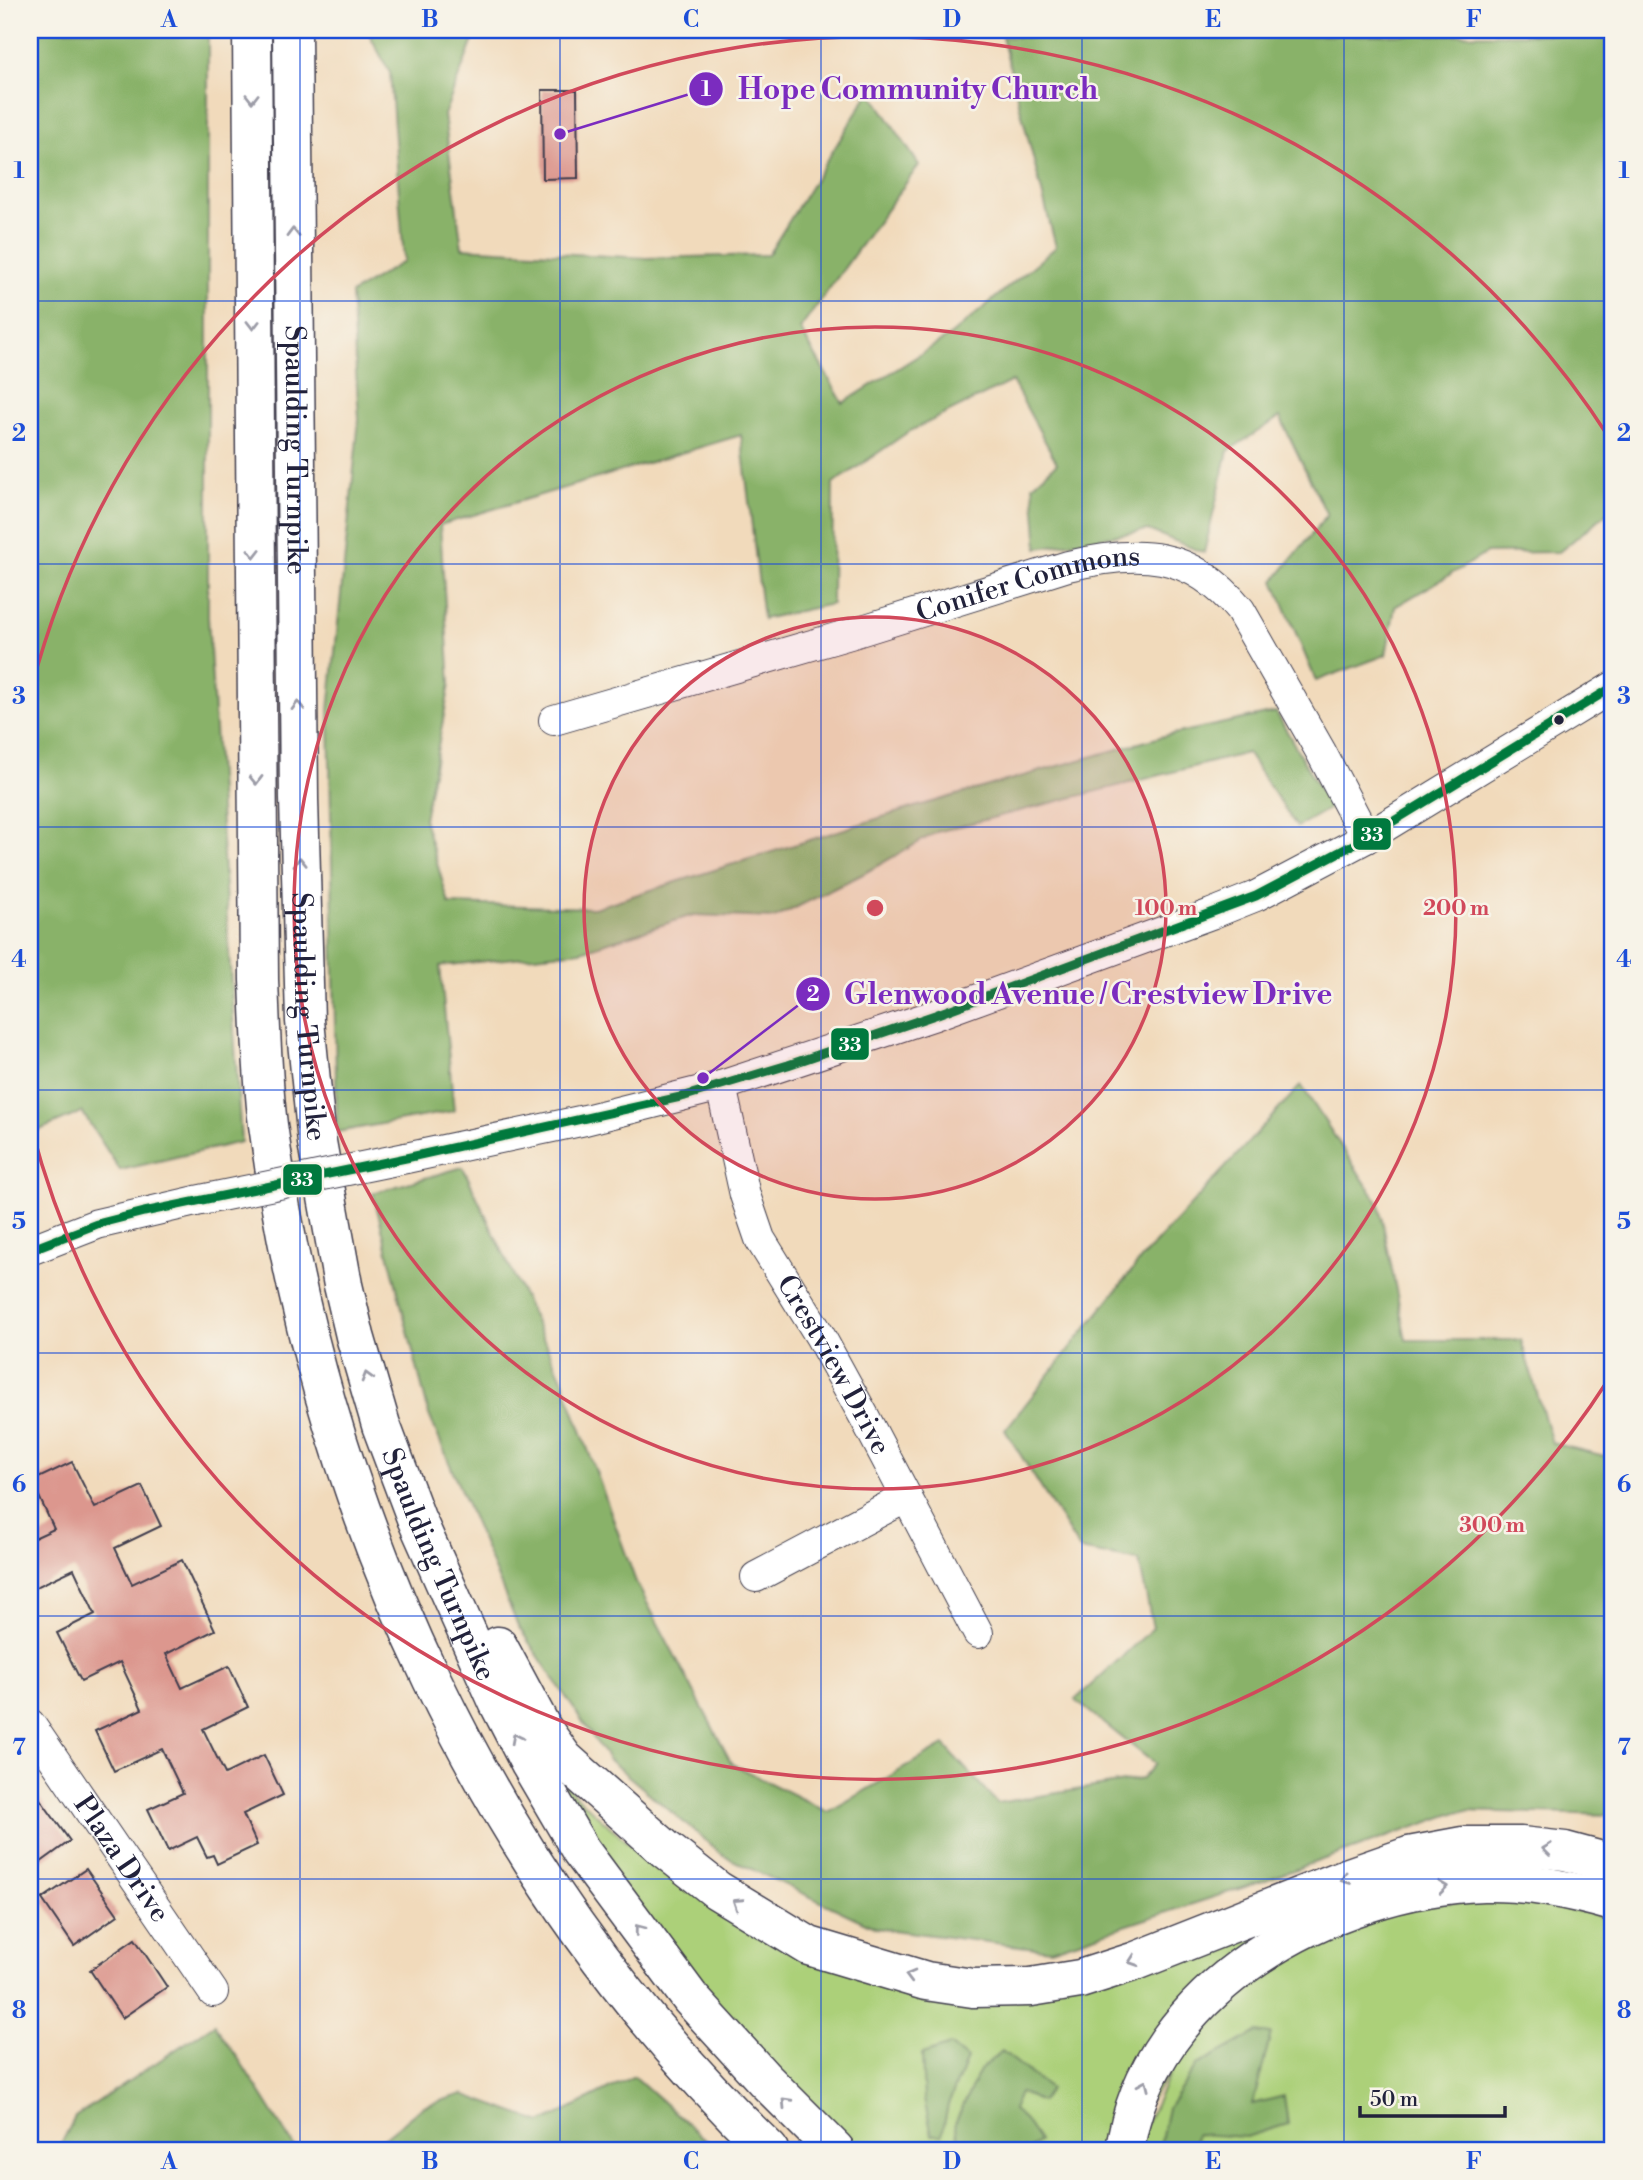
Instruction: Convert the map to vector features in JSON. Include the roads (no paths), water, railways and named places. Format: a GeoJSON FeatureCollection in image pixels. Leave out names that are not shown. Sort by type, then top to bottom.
{"type":"FeatureCollection","features":[{"type":"Feature","properties":{"kind":"highway","name":"Spaulding Turnpike"},"geometry":{"type":"LineString","coordinates":[[252,30],[258,980],[268,1121],[283,1226],[312,1352],[334,1431],[380,1564],[409,1634],[469,1756],[541,1875],[624,1991],[716,2097],[769,2150]]}},
{"type":"Feature","properties":{"kind":"highway","name":"Spaulding Turnpike"},"geometry":{"type":"LineString","coordinates":[[292,30],[299,799],[305,1021],[317,1142],[331,1226],[355,1336],[387,1442],[442,1578],[498,1702],[530,1764],[581,1851],[691,1999],[764,2079],[835,2150]]}},
{"type":"Feature","properties":{"kind":"highway"},"geometry":{"type":"LineString","coordinates":[[387,1442],[421,1486],[494,1638],[542,1728],[564,1759],[665,1849],[717,1890],[809,1946],[926,1980],[973,1988],[1031,1987],[1080,1979],[1136,1961],[1409,1856],[1463,1846],[1521,1846],[1565,1851],[1613,1864]]}},
{"type":"Feature","properties":{"kind":"highway"},"geometry":{"type":"LineString","coordinates":[[1125,2150],[1131,2118],[1140,2092],[1166,2044],[1182,2022],[1251,1959],[1314,1923],[1375,1900],[1412,1891],[1482,1882],[1534,1884],[1613,1902]]}},
{"type":"Feature","properties":{"kind":"street","name":"Conifer Commons"},"geometry":{"type":"LineString","coordinates":[[554,720],[850,634],[1068,566],[1101,558],[1149,556],[1191,569],[1209,579],[1226,593],[1240,610],[1321,752],[1366,838]]}},
{"type":"Feature","properties":{"kind":"street"},"geometry":{"type":"LineString","coordinates":[[30,1250],[97,1224],[585,1120],[721,1086],[935,1015],[1256,896],[1366,838],[1613,687]]}},
{"type":"Feature","properties":{"kind":"street","name":"Crestview Drive"},"geometry":{"type":"LineString","coordinates":[[721,1086],[748,1206],[760,1239],[820,1336],[978,1633]]}},
{"type":"Feature","properties":{"kind":"street"},"geometry":{"type":"LineString","coordinates":[[756,1577],[907,1497]]}},
{"type":"Feature","properties":{"kind":"street","name":"Plaza Drive"},"geometry":{"type":"LineString","coordinates":[[30,1724],[213,1992]]}},
{"type":"Feature","properties":{"kind":"place","name":"Hope Community Church"},"geometry":{"type":"Point","coordinates":[560,134]}},
{"type":"Feature","properties":{"kind":"place","name":"Glenwood Avenue / Crestview Drive"},"geometry":{"type":"Point","coordinates":[703,1078]}}]}
